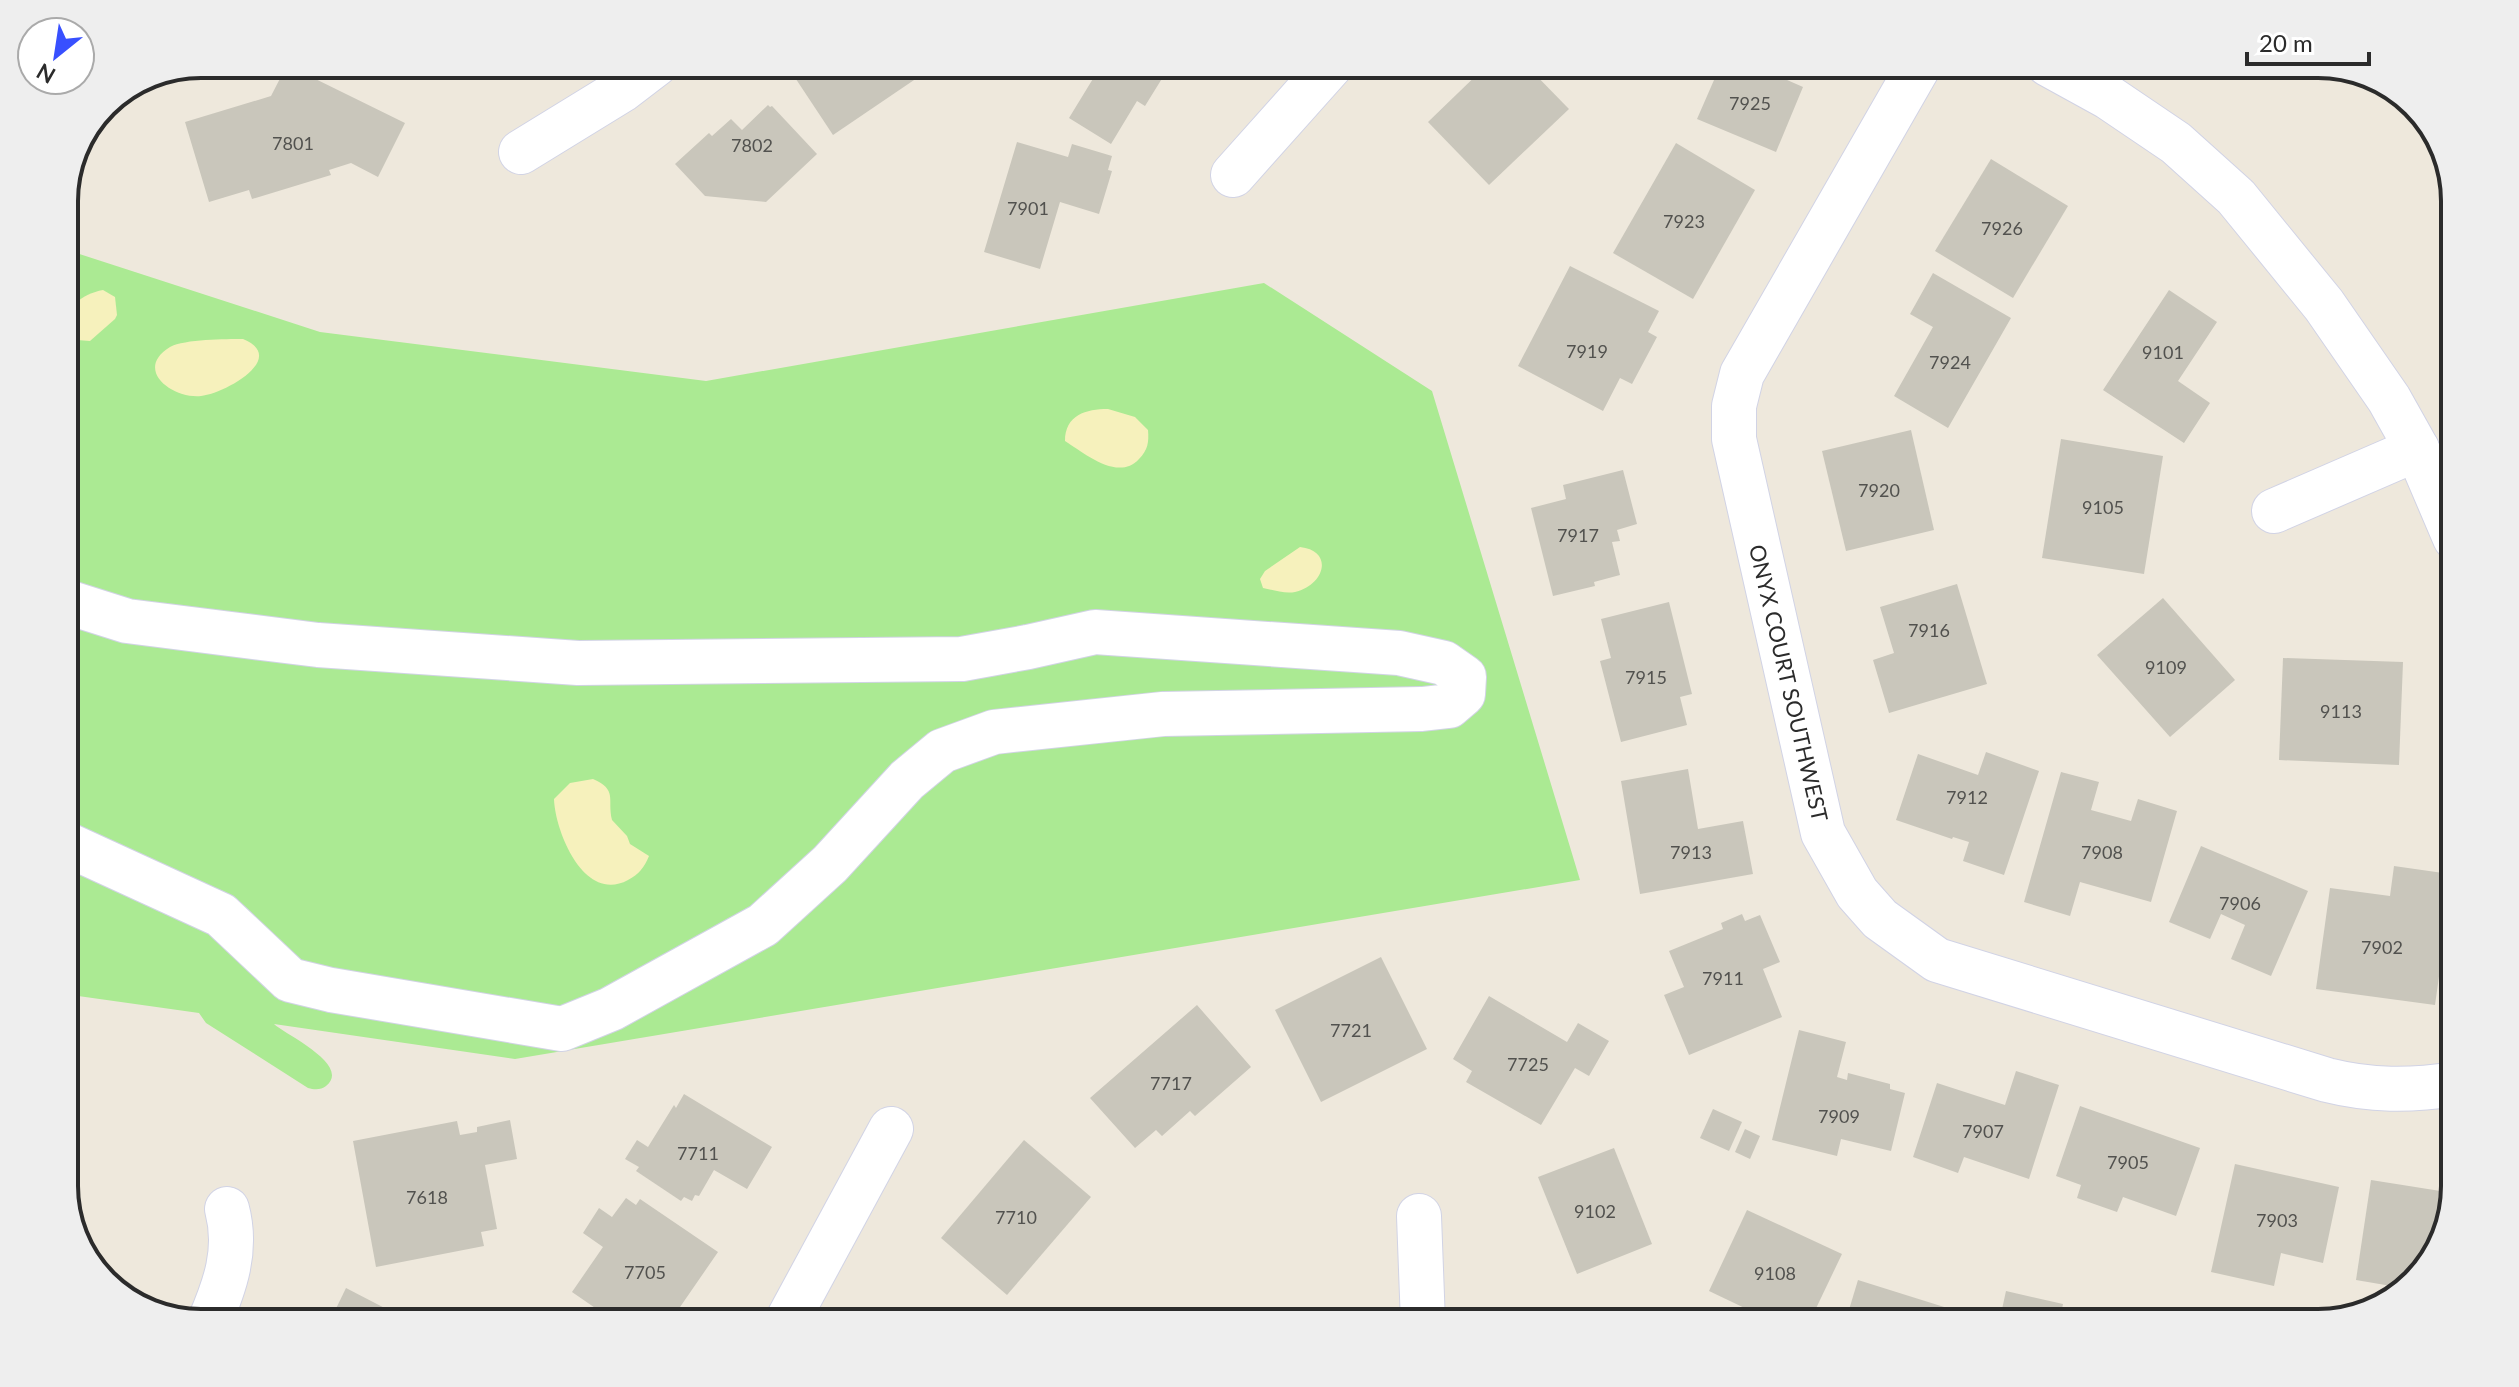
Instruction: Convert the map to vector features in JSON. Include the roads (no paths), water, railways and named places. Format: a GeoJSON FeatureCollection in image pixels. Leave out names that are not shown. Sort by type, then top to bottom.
{"type":"FeatureCollection","features":[{"type":"Feature","properties":{"kind":"street"},"geometry":{"type":"LineString","coordinates":[[521,152],[638,78]]}},
{"type":"Feature","properties":{"kind":"street"},"geometry":{"type":"LineString","coordinates":[[1233,175],[1320,78]]}},
{"type":"Feature","properties":{"kind":"street","name":"ONYX COURT SOUTHWEST"},"geometry":{"type":"LineString","coordinates":[[1912,78],[1742,374],[1734,406],[1734,439],[1823,833],[1837,863],[1857,893],[1880,919],[1937,960],[2327,1080],[2361,1088],[2414,1090],[2441,1086]]}},
{"type":"Feature","properties":{"kind":"street"},"geometry":{"type":"LineString","coordinates":[[2073,78],[2108,97],[2176,143],[2236,197],[2358,351],[2417,449],[2441,505]]}},
{"type":"Feature","properties":{"kind":"street"},"geometry":{"type":"LineString","coordinates":[[2274,511],[2417,449]]}},
{"type":"Feature","properties":{"kind":"street"},"geometry":{"type":"LineString","coordinates":[[78,605],[127,621],[318,645],[578,663],[962,659],[1095,632],[1399,653],[1444,663],[1464,677],[1463,694],[1449,706],[1163,714],[994,732],[942,751],[907,780],[830,864],[763,925],[611,1009],[562,1029],[331,990],[290,980],[221,915],[78,849]]}},
{"type":"Feature","properties":{"kind":"street"},"geometry":{"type":"LineString","coordinates":[[794,1309],[891,1129]]}},
{"type":"Feature","properties":{"kind":"street"},"geometry":{"type":"LineString","coordinates":[[215,1309],[228,1278],[232,1228],[227,1209]]}},
{"type":"Feature","properties":{"kind":"street"},"geometry":{"type":"LineString","coordinates":[[1419,1216],[1422,1309]]}}]}
